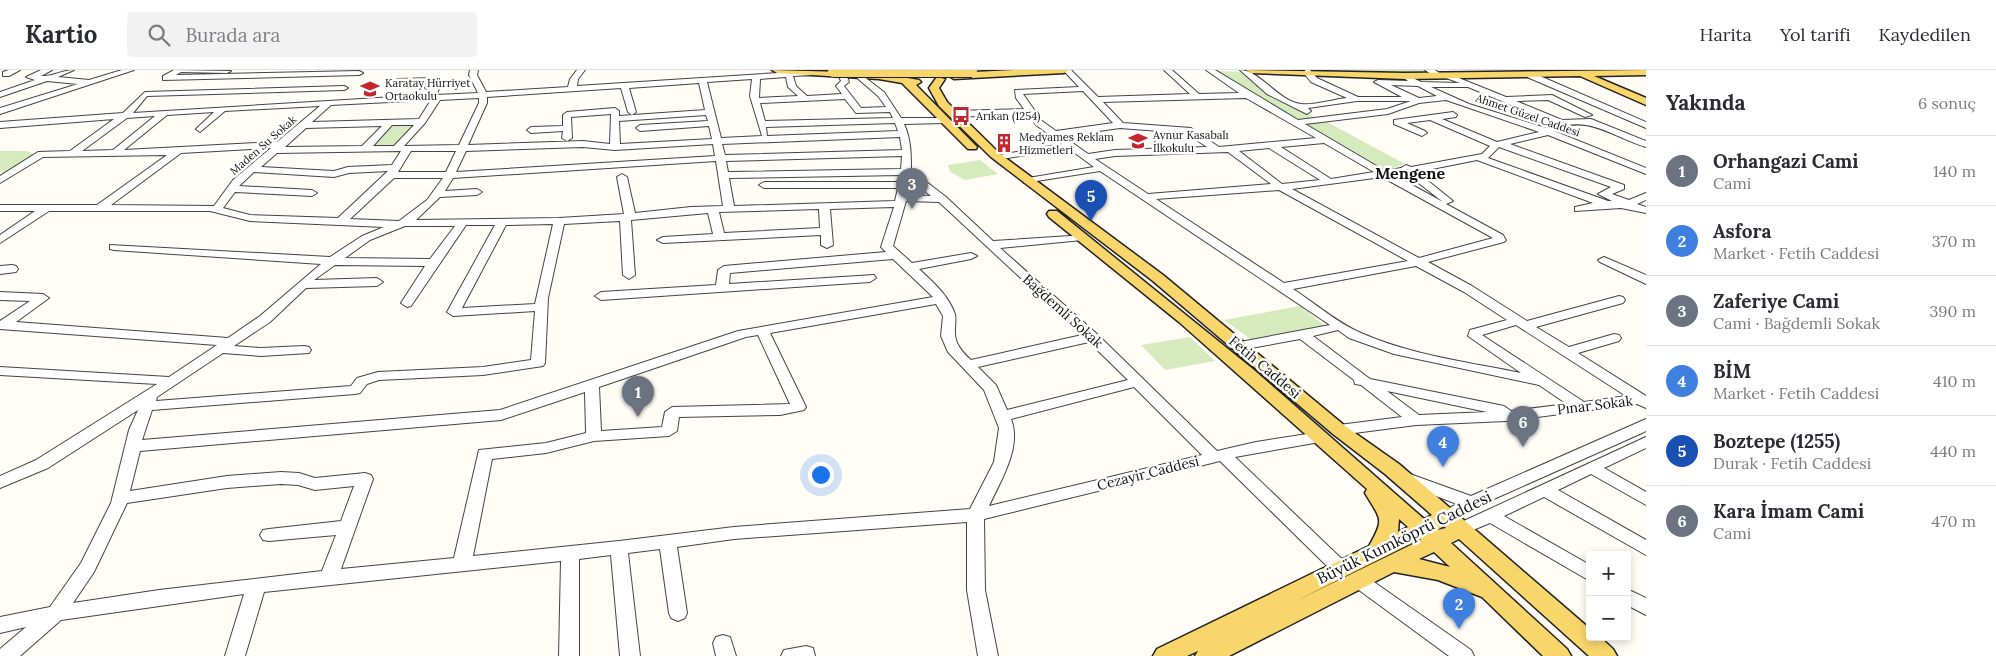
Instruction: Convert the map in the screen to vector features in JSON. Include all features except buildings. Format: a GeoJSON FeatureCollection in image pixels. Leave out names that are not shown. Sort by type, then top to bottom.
{"type":"FeatureCollection","features":[{"type":"Feature","properties":{"kind":"main road"},"geometry":{"type":"LineString","coordinates":[[777,70],[818,73],[972,73],[1065,70]]}},
{"type":"Feature","properties":{"kind":"main road"},"geometry":{"type":"LineString","coordinates":[[803,70],[858,75],[889,74],[906,82],[925,82],[936,88]]}},
{"type":"Feature","properties":{"kind":"main road"},"geometry":{"type":"LineString","coordinates":[[1251,70],[1405,76],[1551,72],[1646,73]]}},
{"type":"Feature","properties":{"kind":"main road"},"geometry":{"type":"LineString","coordinates":[[1551,72],[1562,70]]}},
{"type":"Feature","properties":{"kind":"main road"},"geometry":{"type":"LineString","coordinates":[[1462,75],[1530,75],[1585,72],[1646,73]]}},
{"type":"Feature","properties":{"kind":"main road"},"geometry":{"type":"LineString","coordinates":[[1585,72],[1646,101]]}},
{"type":"Feature","properties":{"kind":"main road"},"geometry":{"type":"LineString","coordinates":[[858,75],[905,87],[941,89],[946,84],[972,73]]}},
{"type":"Feature","properties":{"kind":"main road"},"geometry":{"type":"LineString","coordinates":[[936,88],[972,73]]}},
{"type":"Feature","properties":{"kind":"main road","name":"Fetih Caddesi"},"geometry":{"type":"LineString","coordinates":[[906,82],[936,88],[948,117],[1026,189],[1082,237],[1153,291],[1320,437],[1559,656]]}},
{"type":"Feature","properties":{"kind":"main road","name":"Fetih Caddesi"},"geometry":{"type":"LineString","coordinates":[[948,117],[999,158],[1026,189],[1158,278],[1339,430],[1392,469],[1605,656]]}},
{"type":"Feature","properties":{"kind":"main road"},"geometry":{"type":"LineString","coordinates":[[1364,476],[1380,499],[1390,520],[1389,537],[1382,557],[1444,574],[1474,586],[1500,601]]}},
{"type":"Feature","properties":{"kind":"main road","name":"Büyük Kumköprü Caddesi"},"geometry":{"type":"LineString","coordinates":[[1165,656],[1340,568],[1382,557],[1453,523]]}},
{"type":"Feature","properties":{"kind":"main road","name":"Büyük Kumköprü Caddesi"},"geometry":{"type":"LineString","coordinates":[[1207,656],[1358,580],[1382,557]]}},
{"type":"Feature","properties":{"kind":"street"},"geometry":{"type":"LineString","coordinates":[[6,74],[16,70]]}},
{"type":"Feature","properties":{"kind":"street"},"geometry":{"type":"LineString","coordinates":[[0,95],[47,74],[70,70]]}},
{"type":"Feature","properties":{"kind":"street"},"geometry":{"type":"LineString","coordinates":[[0,111],[130,70]]}},
{"type":"Feature","properties":{"kind":"street"},"geometry":{"type":"LineString","coordinates":[[228,70],[180,70],[141,93],[344,88]]}},
{"type":"Feature","properties":{"kind":"street"},"geometry":{"type":"LineString","coordinates":[[216,77],[228,70]]}},
{"type":"Feature","properties":{"kind":"street"},"geometry":{"type":"LineString","coordinates":[[233,108],[284,70]]}},
{"type":"Feature","properties":{"kind":"street"},"geometry":{"type":"LineString","coordinates":[[0,482],[42,464],[149,400],[173,381],[264,319],[303,284],[366,238],[401,224],[416,215],[436,194],[450,174],[476,119],[483,95],[473,75],[474,70]]}},
{"type":"Feature","properties":{"kind":"street"},"geometry":{"type":"LineString","coordinates":[[572,89],[574,79],[581,70]]}},
{"type":"Feature","properties":{"kind":"street"},"geometry":{"type":"LineString","coordinates":[[1065,70],[1120,125]]}},
{"type":"Feature","properties":{"kind":"street"},"geometry":{"type":"LineString","coordinates":[[1168,70],[1197,97]]}},
{"type":"Feature","properties":{"kind":"street"},"geometry":{"type":"LineString","coordinates":[[1210,70],[1248,95],[1382,173],[1500,238],[1418,262],[1285,288]]}},
{"type":"Feature","properties":{"kind":"street"},"geometry":{"type":"LineString","coordinates":[[1244,70],[1270,92],[1325,120]]}},
{"type":"Feature","properties":{"kind":"street"},"geometry":{"type":"LineString","coordinates":[[1429,70],[1562,123],[1592,122],[1646,144]]}},
{"type":"Feature","properties":{"kind":"street"},"geometry":{"type":"LineString","coordinates":[[161,81],[216,77],[361,72]]}},
{"type":"Feature","properties":{"kind":"street","name":"Maden Su Sokak"},"geometry":{"type":"LineString","coordinates":[[216,210],[232,189],[253,169],[329,103],[361,72]]}},
{"type":"Feature","properties":{"kind":"street"},"geometry":{"type":"LineString","coordinates":[[1307,72],[1314,80],[1388,112]]}},
{"type":"Feature","properties":{"kind":"street"},"geometry":{"type":"LineString","coordinates":[[0,125],[166,112],[434,98],[624,84],[818,73]]}},
{"type":"Feature","properties":{"kind":"street"},"geometry":{"type":"LineString","coordinates":[[838,73],[845,82],[840,86],[859,111],[899,121]]}},
{"type":"Feature","properties":{"kind":"street"},"geometry":{"type":"LineString","coordinates":[[47,74],[94,82]]}},
{"type":"Feature","properties":{"kind":"street"},"geometry":{"type":"LineString","coordinates":[[789,74],[792,87],[805,98]]}},
{"type":"Feature","properties":{"kind":"street"},"geometry":{"type":"LineString","coordinates":[[858,75],[871,84],[899,121],[906,153],[903,190],[887,247],[936,291],[949,316],[948,336],[955,352],[991,388],[1007,428],[1002,462],[976,516],[976,590],[988,656]]}},
{"type":"Feature","properties":{"kind":"street"},"geometry":{"type":"LineString","coordinates":[[1530,75],[1646,125]]}},
{"type":"Feature","properties":{"kind":"street"},"geometry":{"type":"LineString","coordinates":[[756,76],[755,101],[766,138]]}},
{"type":"Feature","properties":{"kind":"street","name":"Ahmet Güzel Caddesi"},"geometry":{"type":"LineString","coordinates":[[1405,76],[1446,98],[1548,132],[1646,171]]}},
{"type":"Feature","properties":{"kind":"street"},"geometry":{"type":"LineString","coordinates":[[702,79],[717,140],[729,208]]}},
{"type":"Feature","properties":{"kind":"street"},"geometry":{"type":"LineString","coordinates":[[341,222],[393,172],[402,148],[421,122],[434,98],[435,89],[430,88],[433,80],[398,81]]}},
{"type":"Feature","properties":{"kind":"street"},"geometry":{"type":"LineString","coordinates":[[1417,101],[1378,82],[1471,86]]}},
{"type":"Feature","properties":{"kind":"street"},"geometry":{"type":"LineString","coordinates":[[624,84],[632,112]]}},
{"type":"Feature","properties":{"kind":"street"},"geometry":{"type":"LineString","coordinates":[[1084,89],[1018,92],[1020,98],[1039,123],[1054,134],[1340,326],[1379,345],[1541,380]]}},
{"type":"Feature","properties":{"kind":"street"},"geometry":{"type":"LineString","coordinates":[[73,153],[126,115],[145,94]]}},
{"type":"Feature","properties":{"kind":"street"},"geometry":{"type":"LineString","coordinates":[[1096,100],[1248,95]]}},
{"type":"Feature","properties":{"kind":"street"},"geometry":{"type":"LineString","coordinates":[[755,101],[847,96]]}},
{"type":"Feature","properties":{"kind":"street"},"geometry":{"type":"LineString","coordinates":[[1503,99],[1549,97],[1588,116]]}},
{"type":"Feature","properties":{"kind":"street"},"geometry":{"type":"LineString","coordinates":[[1300,107],[1357,99],[1403,99],[1417,101],[1446,98]]}},
{"type":"Feature","properties":{"kind":"street"},"geometry":{"type":"LineString","coordinates":[[1296,123],[1388,112],[1417,101]]}},
{"type":"Feature","properties":{"kind":"street"},"geometry":{"type":"LineString","coordinates":[[1531,110],[1571,108]]}},
{"type":"Feature","properties":{"kind":"street"},"geometry":{"type":"LineString","coordinates":[[200,129],[222,109]]}},
{"type":"Feature","properties":{"kind":"street"},"geometry":{"type":"LineString","coordinates":[[1422,133],[1397,122],[1431,118],[1475,109]]}},
{"type":"Feature","properties":{"kind":"street"},"geometry":{"type":"LineString","coordinates":[[531,130],[567,133],[566,114],[615,111],[615,146]]}},
{"type":"Feature","properties":{"kind":"street"},"geometry":{"type":"LineString","coordinates":[[2,177],[41,154],[279,147],[365,149],[582,144],[615,146],[766,138],[899,121],[1031,111]]}},
{"type":"Feature","properties":{"kind":"street"},"geometry":{"type":"LineString","coordinates":[[52,121],[64,112]]}},
{"type":"Feature","properties":{"kind":"street"},"geometry":{"type":"LineString","coordinates":[[116,152],[166,112]]}},
{"type":"Feature","properties":{"kind":"street"},"geometry":{"type":"LineString","coordinates":[[615,119],[710,112]]}},
{"type":"Feature","properties":{"kind":"street"},"geometry":{"type":"LineString","coordinates":[[1431,118],[1497,144],[1620,187],[1603,194],[1646,210]]}},
{"type":"Feature","properties":{"kind":"street"},"geometry":{"type":"LineString","coordinates":[[762,124],[795,119],[899,121]]}},
{"type":"Feature","properties":{"kind":"street"},"geometry":{"type":"LineString","coordinates":[[1633,120],[1646,120]]}},
{"type":"Feature","properties":{"kind":"street"},"geometry":{"type":"LineString","coordinates":[[303,125],[421,122]]}},
{"type":"Feature","properties":{"kind":"street"},"geometry":{"type":"LineString","coordinates":[[365,149],[389,123]]}},
{"type":"Feature","properties":{"kind":"street"},"geometry":{"type":"LineString","coordinates":[[640,128],[712,123]]}},
{"type":"Feature","properties":{"kind":"street"},"geometry":{"type":"LineString","coordinates":[[1146,197],[1329,182],[1485,156],[1497,144],[1548,132],[1562,123]]}},
{"type":"Feature","properties":{"kind":"street"},"geometry":{"type":"LineString","coordinates":[[1054,134],[1120,125],[1188,130],[1216,149]]}},
{"type":"Feature","properties":{"kind":"street"},"geometry":{"type":"LineString","coordinates":[[1086,157],[1115,153],[1230,149],[1326,140]]}},
{"type":"Feature","properties":{"kind":"street"},"geometry":{"type":"LineString","coordinates":[[1271,144],[1329,182]]}},
{"type":"Feature","properties":{"kind":"street"},"geometry":{"type":"LineString","coordinates":[[999,158],[1070,145]]}},
{"type":"Feature","properties":{"kind":"street"},"geometry":{"type":"LineString","coordinates":[[1230,149],[1279,186],[1418,262],[1523,323],[1644,401]]}},
{"type":"Feature","properties":{"kind":"street"},"geometry":{"type":"LineString","coordinates":[[101,207],[177,152],[176,150]]}},
{"type":"Feature","properties":{"kind":"street"},"geometry":{"type":"LineString","coordinates":[[253,169],[334,174],[348,170],[450,174],[720,159],[906,153]]}},
{"type":"Feature","properties":{"kind":"street"},"geometry":{"type":"LineString","coordinates":[[1476,157],[1605,204]]}},
{"type":"Feature","properties":{"kind":"street"},"geometry":{"type":"LineString","coordinates":[[1026,189],[1102,168]]}},
{"type":"Feature","properties":{"kind":"street"},"geometry":{"type":"LineString","coordinates":[[1408,169],[1448,201]]}},
{"type":"Feature","properties":{"kind":"street"},"geometry":{"type":"LineString","coordinates":[[724,175],[903,190],[942,198]]}},
{"type":"Feature","properties":{"kind":"street"},"geometry":{"type":"LineString","coordinates":[[622,177],[627,217],[629,275]]}},
{"type":"Feature","properties":{"kind":"street"},"geometry":{"type":"LineString","coordinates":[[764,185],[903,190]]}},
{"type":"Feature","properties":{"kind":"street"},"geometry":{"type":"LineString","coordinates":[[232,189],[312,193]]}},
{"type":"Feature","properties":{"kind":"street"},"geometry":{"type":"LineString","coordinates":[[0,208],[101,207],[216,210],[250,218],[401,224],[502,223],[627,217],[729,208],[824,206],[903,190]]}},
{"type":"Feature","properties":{"kind":"street","name":"Bağdemli Sokak"},"geometry":{"type":"LineString","coordinates":[[903,190],[942,198],[990,245],[1092,337],[1138,382],[1340,568]]}},
{"type":"Feature","properties":{"kind":"street"},"geometry":{"type":"LineString","coordinates":[[436,194],[477,192]]}},
{"type":"Feature","properties":{"kind":"street"},"geometry":{"type":"LineString","coordinates":[[1579,209],[1605,204],[1630,204],[1646,196]]}},
{"type":"Feature","properties":{"kind":"street"},"geometry":{"type":"LineString","coordinates":[[824,206],[827,245]]}},
{"type":"Feature","properties":{"kind":"street"},"geometry":{"type":"LineString","coordinates":[[0,240],[48,208]]}},
{"type":"Feature","properties":{"kind":"street"},"geometry":{"type":"LineString","coordinates":[[713,209],[719,237]]}},
{"type":"Feature","properties":{"kind":"street"},"geometry":{"type":"LineString","coordinates":[[149,400],[355,390],[362,381],[378,376],[483,371],[538,363],[541,307],[559,221]]}},
{"type":"Feature","properties":{"kind":"street"},"geometry":{"type":"LineString","coordinates":[[408,303],[433,263],[463,222]]}},
{"type":"Feature","properties":{"kind":"street"},"geometry":{"type":"LineString","coordinates":[[502,223],[453,312],[541,307]]}},
{"type":"Feature","properties":{"kind":"street"},"geometry":{"type":"LineString","coordinates":[[663,240],[826,231]]}},
{"type":"Feature","properties":{"kind":"street"},"geometry":{"type":"LineString","coordinates":[[990,245],[1082,237]]}},
{"type":"Feature","properties":{"kind":"street"},"geometry":{"type":"LineString","coordinates":[[114,247],[332,262],[433,263]]}},
{"type":"Feature","properties":{"kind":"street"},"geometry":{"type":"LineString","coordinates":[[722,289],[724,270],[897,255]]}},
{"type":"Feature","properties":{"kind":"street"},"geometry":{"type":"LineString","coordinates":[[911,267],[970,256]]}},
{"type":"Feature","properties":{"kind":"street"},"geometry":{"type":"LineString","coordinates":[[1604,260],[1646,280]]}},
{"type":"Feature","properties":{"kind":"street"},"geometry":{"type":"LineString","coordinates":[[600,296],[870,278]]}},
{"type":"Feature","properties":{"kind":"street"},"geometry":{"type":"LineString","coordinates":[[303,284],[377,282]]}},
{"type":"Feature","properties":{"kind":"street"},"geometry":{"type":"LineString","coordinates":[[0,296],[42,298],[2,325]]}},
{"type":"Feature","properties":{"kind":"street"},"geometry":{"type":"LineString","coordinates":[[133,446],[501,415],[743,334],[940,300]]}},
{"type":"Feature","properties":{"kind":"street"},"geometry":{"type":"LineString","coordinates":[[1580,406],[1475,336],[1475,333],[1619,300]]}},
{"type":"Feature","properties":{"kind":"street"},"geometry":{"type":"LineString","coordinates":[[2,325],[227,345],[261,352],[304,350]]}},
{"type":"Feature","properties":{"kind":"street"},"geometry":{"type":"LineString","coordinates":[[1240,346],[1340,326]]}},
{"type":"Feature","properties":{"kind":"street"},"geometry":{"type":"LineString","coordinates":[[462,564],[486,454],[546,448],[594,436],[669,431],[672,412],[780,410],[799,407],[762,330]]}},
{"type":"Feature","properties":{"kind":"street"},"geometry":{"type":"LineString","coordinates":[[1302,335],[1360,381],[1416,420]]}},
{"type":"Feature","properties":{"kind":"street"},"geometry":{"type":"LineString","coordinates":[[968,365],[1092,337]]}},
{"type":"Feature","properties":{"kind":"street"},"geometry":{"type":"LineString","coordinates":[[1568,352],[1614,338]]}},
{"type":"Feature","properties":{"kind":"street"},"geometry":{"type":"LineString","coordinates":[[0,372],[173,381]]}},
{"type":"Feature","properties":{"kind":"street"},"geometry":{"type":"LineString","coordinates":[[1360,381],[1460,403],[1527,413]]}},
{"type":"Feature","properties":{"kind":"street"},"geometry":{"type":"LineString","coordinates":[[1002,416],[1138,382]]}},
{"type":"Feature","properties":{"kind":"street"},"geometry":{"type":"LineString","coordinates":[[592,384],[594,436]]}},
{"type":"Feature","properties":{"kind":"street"},"geometry":{"type":"LineString","coordinates":[[6,656],[56,613],[88,567],[120,498],[133,446],[149,400]]}},
{"type":"Feature","properties":{"kind":"street","name":"Pınar Sokak"},"geometry":{"type":"LineString","coordinates":[[1339,430],[1416,420],[1494,417],[1580,406],[1644,401]]}},
{"type":"Feature","properties":{"kind":"street","name":"Büyük Kumköprü Caddesi"},"geometry":{"type":"LineString","coordinates":[[1453,523],[1472,503],[1637,430],[1646,424]]}},
{"type":"Feature","properties":{"kind":"street","name":"Cezayir Caddesi"},"geometry":{"type":"LineString","coordinates":[[0,625],[56,613],[329,577],[619,548],[734,533],[976,516],[1256,447],[1320,437]]}},
{"type":"Feature","properties":{"kind":"street","name":"Büyük Kumköprü Caddesi"},"geometry":{"type":"LineString","coordinates":[[1453,523],[1490,515],[1646,442]]}},
{"type":"Feature","properties":{"kind":"street"},"geometry":{"type":"LineString","coordinates":[[1592,468],[1646,499]]}},
{"type":"Feature","properties":{"kind":"street"},"geometry":{"type":"LineString","coordinates":[[1392,469],[1416,484],[1472,503]]}},
{"type":"Feature","properties":{"kind":"street"},"geometry":{"type":"LineString","coordinates":[[120,498],[227,482],[263,479],[294,478],[315,484],[365,479],[329,577]]}},
{"type":"Feature","properties":{"kind":"street"},"geometry":{"type":"LineString","coordinates":[[1544,489],[1646,548]]}},
{"type":"Feature","properties":{"kind":"street"},"geometry":{"type":"LineString","coordinates":[[1490,515],[1586,572]]}},
{"type":"Feature","properties":{"kind":"street"},"geometry":{"type":"LineString","coordinates":[[269,535],[348,527]]}},
{"type":"Feature","properties":{"kind":"street"},"geometry":{"type":"LineString","coordinates":[[668,542],[678,613]]}},
{"type":"Feature","properties":{"kind":"street"},"geometry":{"type":"LineString","coordinates":[[619,548],[630,656]]}},
{"type":"Feature","properties":{"kind":"street"},"geometry":{"type":"LineString","coordinates":[[569,656],[570,553]]}},
{"type":"Feature","properties":{"kind":"street"},"geometry":{"type":"LineString","coordinates":[[1358,580],[1464,656]]}},
{"type":"Feature","properties":{"kind":"street"},"geometry":{"type":"LineString","coordinates":[[234,656],[256,586]]}},
{"type":"Feature","properties":{"kind":"street"},"geometry":{"type":"LineString","coordinates":[[1631,598],[1646,607]]}},
{"type":"Feature","properties":{"kind":"green space"},"geometry":{"type":"Polygon","coordinates":[[[1296,70],[1426,70],[1435,74],[1296,70]]]}},
{"type":"Feature","properties":{"kind":"green space"},"geometry":{"type":"Polygon","coordinates":[[[1219,71],[1243,72],[1266,92],[1313,116],[1313,118],[1298,120],[1293,118],[1217,73],[1219,71]]]}},
{"type":"Feature","properties":{"kind":"green space"},"geometry":{"type":"Polygon","coordinates":[[[1327,122],[1405,164],[1387,170],[1379,168],[1304,126],[1306,123],[1327,122]]]}},
{"type":"Feature","properties":{"kind":"green space"},"geometry":{"type":"Polygon","coordinates":[[[414,124],[393,147],[369,147],[390,125],[414,124]]]}},
{"type":"Feature","properties":{"kind":"green space"},"geometry":{"type":"Polygon","coordinates":[[[0,151],[27,151],[36,156],[9,171],[0,172],[0,151]]]}},
{"type":"Feature","properties":{"kind":"green space"},"geometry":{"type":"Polygon","coordinates":[[[980,160],[998,174],[965,180],[950,172],[948,165],[980,160]]]}},
{"type":"Feature","properties":{"kind":"green space"},"geometry":{"type":"Polygon","coordinates":[[[1300,306],[1325,326],[1253,341],[1224,320],[1300,306]]]}},
{"type":"Feature","properties":{"kind":"green space"},"geometry":{"type":"Polygon","coordinates":[[[1190,337],[1215,361],[1165,370],[1141,345],[1190,337]]]}},
{"type":"Feature","properties":{"kind":"place","name":"Karatay Hürriyet Ortaokulu"},"geometry":{"type":"Point","coordinates":[370,89]}},
{"type":"Feature","properties":{"kind":"place","name":"Arıkan (1254)"},"geometry":{"type":"Point","coordinates":[961,116]}},
{"type":"Feature","properties":{"kind":"place","name":"Aynur Kasabalı İlkokulu"},"geometry":{"type":"Point","coordinates":[1138,141]}},
{"type":"Feature","properties":{"kind":"place","name":"Medyames Reklam Hizmetleri"},"geometry":{"type":"Point","coordinates":[1004,143]}},
{"type":"Feature","properties":{"kind":"place","name":"Zaferiye Cami"},"geometry":{"type":"Point","coordinates":[912,209]}},
{"type":"Feature","properties":{"kind":"place","name":"Boztepe (1255)"},"geometry":{"type":"Point","coordinates":[1091,221]}},
{"type":"Feature","properties":{"kind":"place","name":"Orhangazi Cami"},"geometry":{"type":"Point","coordinates":[638,417]}},
{"type":"Feature","properties":{"kind":"place","name":"Kara İmam Cami"},"geometry":{"type":"Point","coordinates":[1523,447]}},
{"type":"Feature","properties":{"kind":"place","name":"BİM"},"geometry":{"type":"Point","coordinates":[1443,467]}},
{"type":"Feature","properties":{"kind":"place","name":"Asfora"},"geometry":{"type":"Point","coordinates":[1459,629]}},
{"type":"Feature","properties":{"kind":"district","name":"Mengene"},"geometry":{"type":"Point","coordinates":[1410,173]}}]}
